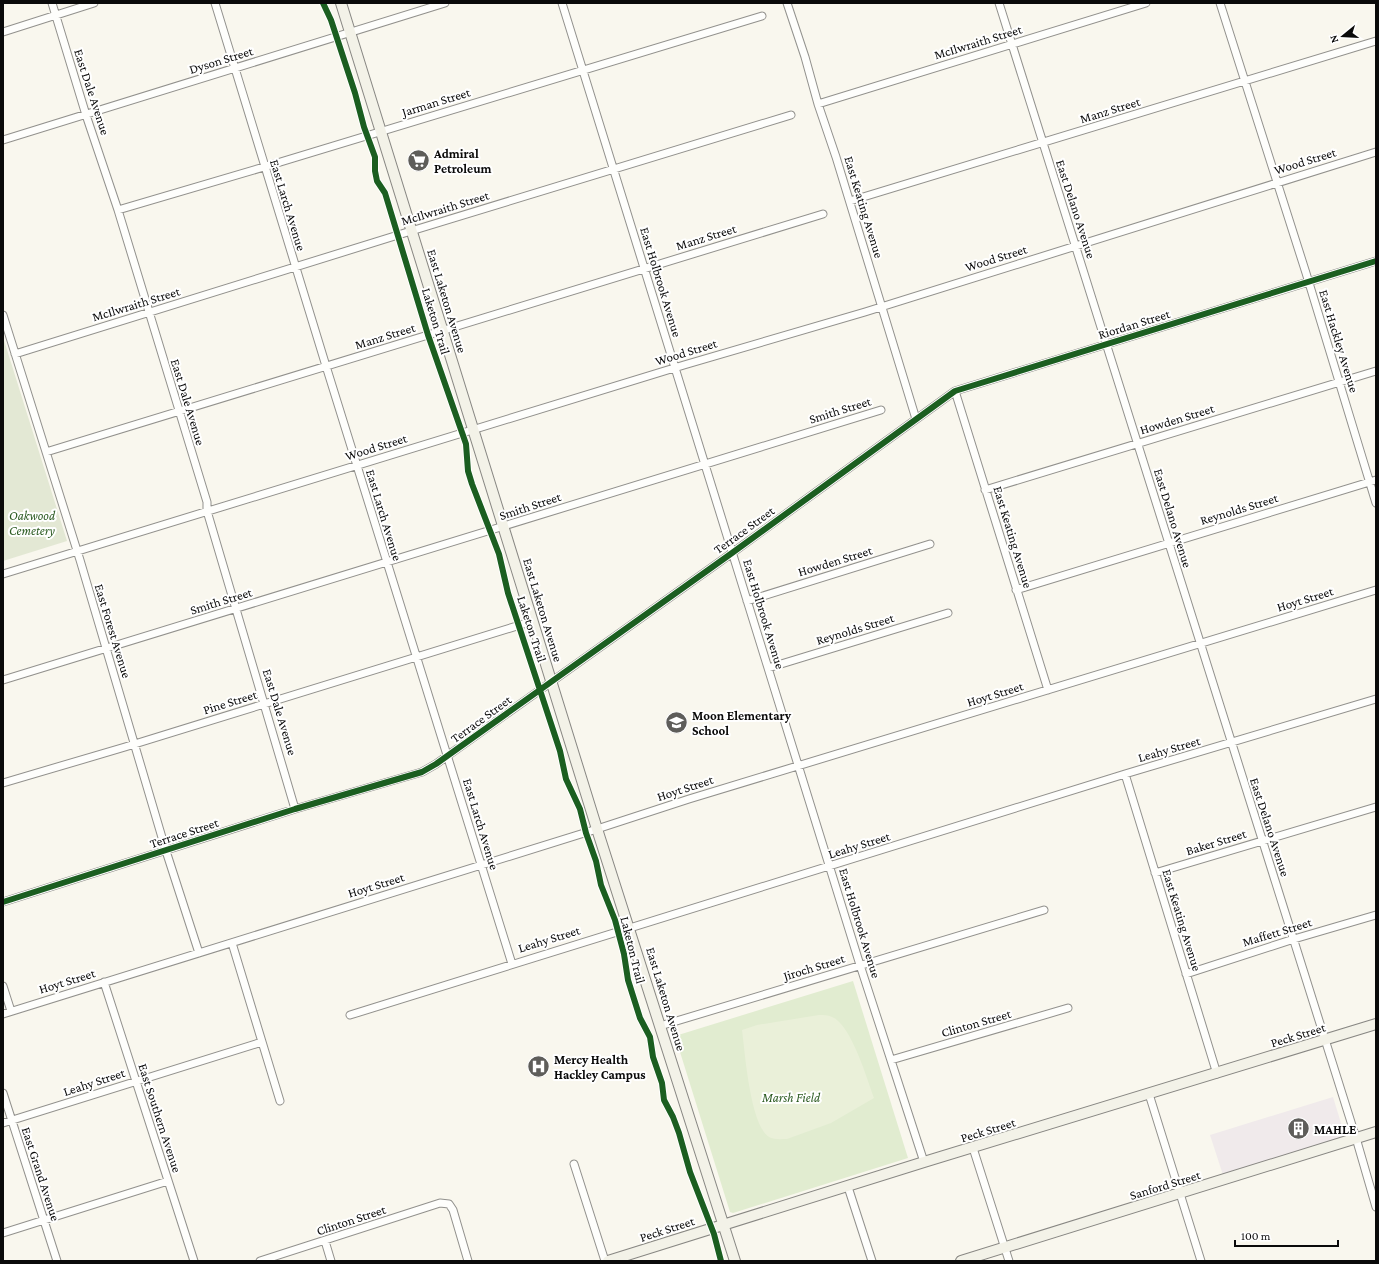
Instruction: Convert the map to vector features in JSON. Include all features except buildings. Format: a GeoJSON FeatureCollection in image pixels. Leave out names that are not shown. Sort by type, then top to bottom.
{"type":"FeatureCollection","features":[{"type":"Feature","properties":{"kind":"main road","name":"East Laketon Avenue"},"geometry":{"type":"LineString","coordinates":[[341,3],[598,830],[735,1261]]}},
{"type":"Feature","properties":{"kind":"main road","name":"Peck Street"},"geometry":{"type":"LineString","coordinates":[[608,1261],[924,1162],[1376,1024]]}},
{"type":"Feature","properties":{"kind":"main road","name":"Sanford Street"},"geometry":{"type":"LineString","coordinates":[[960,1261],[1376,1132]]}},
{"type":"Feature","properties":{"kind":"street","name":"East Dale Avenue"},"geometry":{"type":"LineString","coordinates":[[52,3],[86,115],[118,210],[207,502],[207,511],[295,809]]}},
{"type":"Feature","properties":{"kind":"street"},"geometry":{"type":"LineString","coordinates":[[3,32],[94,3]]}},
{"type":"Feature","properties":{"kind":"street","name":"East Larch Avenue"},"geometry":{"type":"LineString","coordinates":[[215,3],[356,466],[512,964]]}},
{"type":"Feature","properties":{"kind":"street","name":"Dyson Street"},"geometry":{"type":"LineString","coordinates":[[3,140],[446,3]]}},
{"type":"Feature","properties":{"kind":"street","name":"East Holbrook Avenue"},"geometry":{"type":"LineString","coordinates":[[562,3],[584,70],[732,553],[800,766],[860,965],[924,1162]]}},
{"type":"Feature","properties":{"kind":"street","name":"East Delano Avenue"},"geometry":{"type":"LineString","coordinates":[[999,3],[1294,939],[1376,1207]]}},
{"type":"Feature","properties":{"kind":"street","name":"McIlwraith Street"},"geometry":{"type":"LineString","coordinates":[[818,104],[1146,3]]}},
{"type":"Feature","properties":{"kind":"street","name":"East Hackley Avenue"},"geometry":{"type":"LineString","coordinates":[[1220,3],[1339,382],[1373,481],[1376,503]]}},
{"type":"Feature","properties":{"kind":"street","name":"East Keating Avenue"},"geometry":{"type":"LineString","coordinates":[[789,4],[818,104],[836,156],[916,419]]}},
{"type":"Feature","properties":{"kind":"street","name":"Jarman Street"},"geometry":{"type":"LineString","coordinates":[[118,210],[762,16]]}},
{"type":"Feature","properties":{"kind":"street","name":"Manz Street"},"geometry":{"type":"LineString","coordinates":[[850,201],[1376,41]]}},
{"type":"Feature","properties":{"kind":"street","name":"McIlwraith Street"},"geometry":{"type":"LineString","coordinates":[[15,354],[792,115]]}},
{"type":"Feature","properties":{"kind":"street","name":"Wood Street"},"geometry":{"type":"LineString","coordinates":[[3,574],[474,429],[882,306],[1376,152]]}},
{"type":"Feature","properties":{"kind":"street","name":"Manz Street"},"geometry":{"type":"LineString","coordinates":[[46,452],[823,214]]}},
{"type":"Feature","properties":{"kind":"street","name":"Riordan Street"},"geometry":{"type":"LineString","coordinates":[[908,425],[955,391],[1376,261]]}},
{"type":"Feature","properties":{"kind":"street","name":"East Forest Avenue"},"geometry":{"type":"LineString","coordinates":[[3,315],[77,552],[166,851],[199,953]]}},
{"type":"Feature","properties":{"kind":"street","name":"Howden Street"},"geometry":{"type":"LineString","coordinates":[[985,490],[1376,371]]}},
{"type":"Feature","properties":{"kind":"street","name":"East Keating Avenue"},"geometry":{"type":"LineString","coordinates":[[955,391],[1048,690]]}},
{"type":"Feature","properties":{"kind":"street","name":"Smith Street"},"geometry":{"type":"LineString","coordinates":[[3,680],[881,410]]}},
{"type":"Feature","properties":{"kind":"street","name":"Terrace Street"},"geometry":{"type":"LineString","coordinates":[[3,902],[295,809],[422,772],[447,757],[908,425]]}},
{"type":"Feature","properties":{"kind":"street","name":"Reynolds Street"},"geometry":{"type":"LineString","coordinates":[[1016,590],[1373,481]]}},
{"type":"Feature","properties":{"kind":"street","name":"Howden Street"},"geometry":{"type":"LineString","coordinates":[[747,601],[930,544]]}},
{"type":"Feature","properties":{"kind":"street","name":"Hoyt Street"},"geometry":{"type":"LineString","coordinates":[[3,1014],[598,830],[689,799],[1376,590]]}},
{"type":"Feature","properties":{"kind":"street","name":"Reynolds Street"},"geometry":{"type":"LineString","coordinates":[[768,668],[948,613]]}},
{"type":"Feature","properties":{"kind":"street","name":"Pine Street"},"geometry":{"type":"LineString","coordinates":[[3,783],[533,621]]}},
{"type":"Feature","properties":{"kind":"street","name":"Leahy Street"},"geometry":{"type":"LineString","coordinates":[[350,1015],[1125,774],[1376,699]]}},
{"type":"Feature","properties":{"kind":"street","name":"East Keating Avenue"},"geometry":{"type":"LineString","coordinates":[[1125,774],[1216,1074]]}},
{"type":"Feature","properties":{"kind":"street","name":"Baker Street"},"geometry":{"type":"LineString","coordinates":[[1155,873],[1376,807]]}},
{"type":"Feature","properties":{"kind":"street","name":"Jiroch Street"},"geometry":{"type":"LineString","coordinates":[[660,1026],[1044,910]]}},
{"type":"Feature","properties":{"kind":"street","name":"Maffett Street"},"geometry":{"type":"LineString","coordinates":[[1186,974],[1294,939],[1376,915]]}},
{"type":"Feature","properties":{"kind":"street"},"geometry":{"type":"LineString","coordinates":[[232,943],[254,1011],[280,1101]]}},
{"type":"Feature","properties":{"kind":"street","name":"East Southern Avenue"},"geometry":{"type":"LineString","coordinates":[[104,982],[194,1261]]}},
{"type":"Feature","properties":{"kind":"street"},"geometry":{"type":"LineString","coordinates":[[3,986],[11,1011]]}},
{"type":"Feature","properties":{"kind":"street","name":"Clinton Street"},"geometry":{"type":"LineString","coordinates":[[891,1060],[1068,1008]]}},
{"type":"Feature","properties":{"kind":"street","name":"Leahy Street"},"geometry":{"type":"LineString","coordinates":[[3,1124],[262,1042]]}},
{"type":"Feature","properties":{"kind":"street","name":"East Grand Avenue"},"geometry":{"type":"LineString","coordinates":[[3,1094],[57,1261]]}},
{"type":"Feature","properties":{"kind":"street"},"geometry":{"type":"LineString","coordinates":[[1149,1094],[1201,1261]]}},
{"type":"Feature","properties":{"kind":"street"},"geometry":{"type":"LineString","coordinates":[[973,1148],[1009,1261]]}},
{"type":"Feature","properties":{"kind":"street"},"geometry":{"type":"LineString","coordinates":[[574,1164],[604,1261]]}},
{"type":"Feature","properties":{"kind":"street"},"geometry":{"type":"LineString","coordinates":[[3,1233],[168,1181]]}},
{"type":"Feature","properties":{"kind":"street"},"geometry":{"type":"LineString","coordinates":[[848,1187],[872,1261]]}},
{"type":"Feature","properties":{"kind":"street","name":"Clinton Street"},"geometry":{"type":"LineString","coordinates":[[260,1261],[440,1203],[449,1204],[453,1210],[468,1261]]}},
{"type":"Feature","properties":{"kind":"street"},"geometry":{"type":"LineString","coordinates":[[325,1241],[331,1261]]}},
{"type":"Feature","properties":{"kind":"shaded area"},"geometry":{"type":"Polygon","coordinates":[[[1333,1097],[1345,1136],[1223,1175],[1210,1135],[1333,1097]]]}},
{"type":"Feature","properties":{"kind":"green space","name":"Oakwood Cemetery"},"geometry":{"type":"Polygon","coordinates":[[[3,337],[67,541],[3,561],[3,337]]]}},
{"type":"Feature","properties":{"kind":"green space","name":"Marsh Field"},"geometry":{"type":"Polygon","coordinates":[[[853,981],[908,1158],[733,1213],[730,1212],[675,1036],[853,981]]]}},
{"type":"Feature","properties":{"kind":"green space"},"geometry":{"type":"Polygon","coordinates":[[[827,1015],[832,1017],[846,1030],[858,1053],[874,1098],[831,1123],[787,1139],[771,1138],[763,1130],[757,1118],[753,1104],[742,1030],[757,1025],[827,1015]]]}},
{"type":"Feature","properties":{"kind":"cycle path","name":"Laketon Trail"},"geometry":{"type":"LineString","coordinates":[[323,3],[331,20],[355,93],[364,127],[375,157],[377,181],[385,193],[428,335],[466,444],[468,471],[472,484],[499,554],[508,593],[560,751],[566,779],[580,809],[586,833],[596,861],[601,885],[615,920],[624,954],[628,980],[640,1018],[650,1037],[653,1057],[662,1083],[664,1100],[679,1133],[690,1172],[714,1234],[721,1261]]}},
{"type":"Feature","properties":{"kind":"cycle path"},"geometry":{"type":"LineString","coordinates":[[3,902],[295,809],[422,772],[436,764],[732,553],[955,391],[1376,261]]}},
{"type":"Feature","properties":{"kind":"place","name":"Admiral Petroleum"},"geometry":{"type":"Point","coordinates":[419,160]}},
{"type":"Feature","properties":{"kind":"place","name":"Moon Elementary School"},"geometry":{"type":"Point","coordinates":[676,722]}},
{"type":"Feature","properties":{"kind":"place","name":"Mercy Health Hackley Campus"},"geometry":{"type":"Point","coordinates":[538,1066]}},
{"type":"Feature","properties":{"kind":"place","name":"MAHLE"},"geometry":{"type":"Point","coordinates":[1298,1129]}}]}
